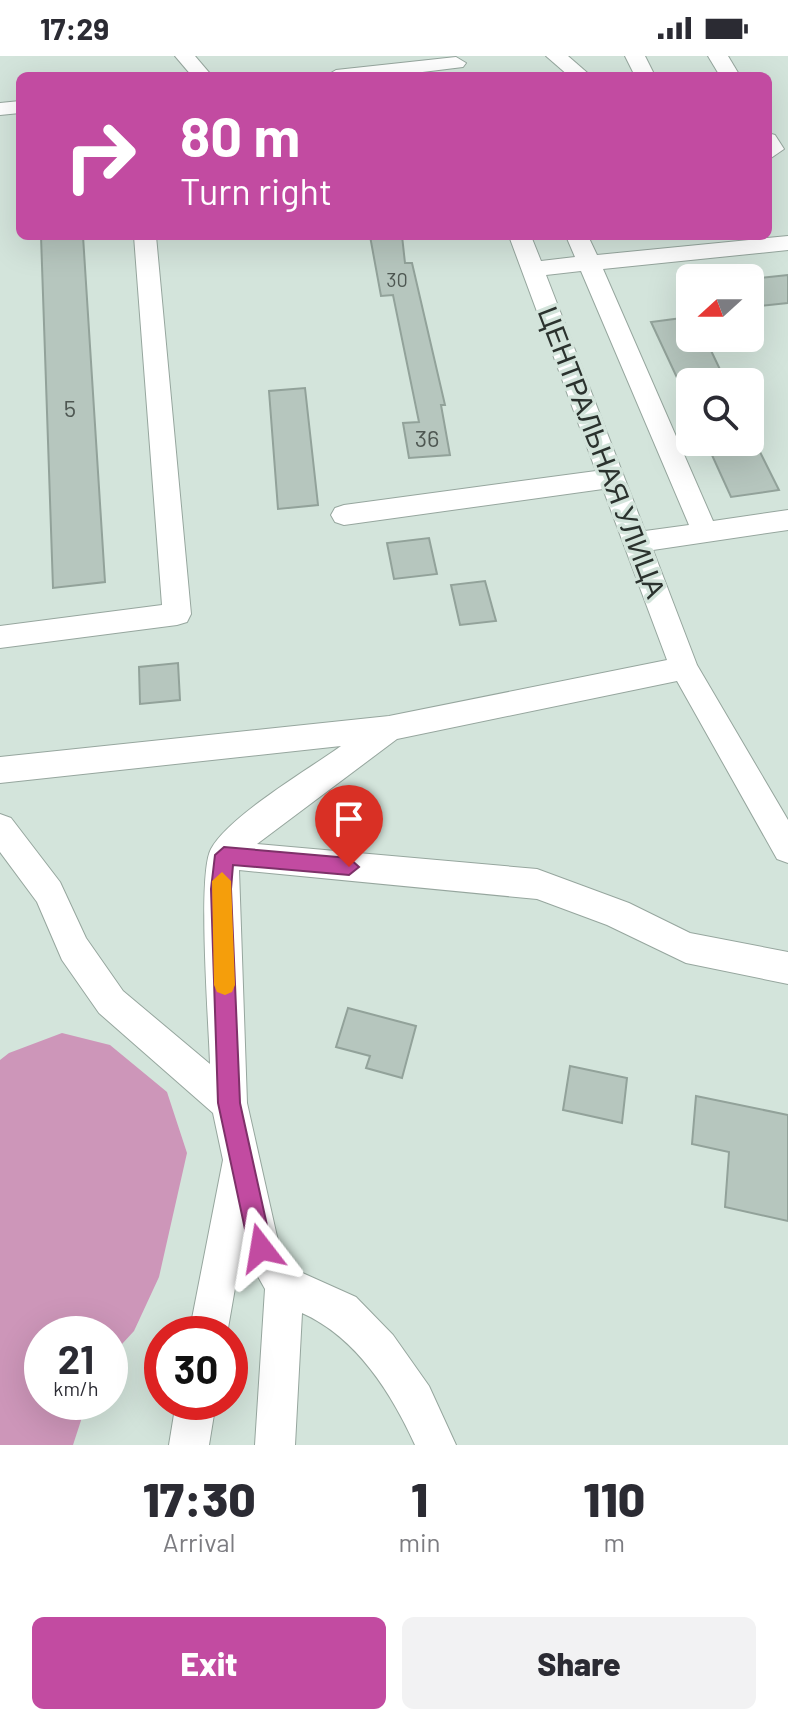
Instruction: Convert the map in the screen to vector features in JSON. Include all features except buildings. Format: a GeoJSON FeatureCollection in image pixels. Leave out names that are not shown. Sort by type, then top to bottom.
{"type":"FeatureCollection","features":[{"type":"Feature","properties":{"kind":"street"},"geometry":{"type":"LineString","coordinates":[[185,56],[199,72]]}},
{"type":"Feature","properties":{"kind":"street"},"geometry":{"type":"LineString","coordinates":[[556,56],[576,72]]}},
{"type":"Feature","properties":{"kind":"street"},"geometry":{"type":"LineString","coordinates":[[380,72],[456,65]]}},
{"type":"Feature","properties":{"kind":"street"},"geometry":{"type":"LineString","coordinates":[[0,637],[177,614],[145,240]]}},
{"type":"Feature","properties":{"kind":"street","name":"ЦЕНТРАЛЬНАЯ УЛИЦА"},"geometry":{"type":"LineString","coordinates":[[521,240],[684,668],[788,849]]}},
{"type":"Feature","properties":{"kind":"street"},"geometry":{"type":"LineString","coordinates":[[579,240],[705,532]]}},
{"type":"Feature","properties":{"kind":"street"},"geometry":{"type":"LineString","coordinates":[[532,269],[788,243]]}},
{"type":"Feature","properties":{"kind":"street"},"geometry":{"type":"LineString","coordinates":[[344,515],[611,478]]}},
{"type":"Feature","properties":{"kind":"street"},"geometry":{"type":"LineString","coordinates":[[636,543],[788,520]]}},
{"type":"Feature","properties":{"kind":"street"},"geometry":{"type":"LineString","coordinates":[[0,770],[389,728],[684,668]]}},
{"type":"Feature","properties":{"kind":"street"},"geometry":{"type":"LineString","coordinates":[[389,728],[260,821],[224,855],[221,889],[229,1103],[239,1161],[261,1248],[284,1285],[342,1311],[379,1349],[415,1400],[436,1445]]}},
{"type":"Feature","properties":{"kind":"street"},"geometry":{"type":"LineString","coordinates":[[0,828],[49,892],[74,949],[111,1002],[229,1103]]}},
{"type":"Feature","properties":{"kind":"street"},"geometry":{"type":"LineString","coordinates":[[224,855],[537,884],[618,914],[686,948],[788,968]]}},
{"type":"Feature","properties":{"kind":"street"},"geometry":{"type":"LineString","coordinates":[[211,1316],[239,1161]]}},
{"type":"Feature","properties":{"kind":"street"},"geometry":{"type":"LineString","coordinates":[[275,1445],[284,1285]]}},
{"type":"Feature","properties":{"kind":"street"},"geometry":{"type":"LineString","coordinates":[[189,1445],[193,1420]]}},
{"type":"Feature","properties":{"kind":"shaded area"},"geometry":{"type":"Polygon","coordinates":[[[62,1033],[110,1045],[167,1092],[187,1153],[159,1277],[128,1338],[128,1316],[24,1316],[24,1420],[81,1420],[73,1445],[0,1445],[0,1060],[9,1053],[62,1033]]]}},
{"type":"Feature","properties":{"kind":"slow traffic"},"geometry":{"type":"LineString","coordinates":[[222,881],[225,985]]}},
{"type":"Feature","properties":{"kind":"route"},"geometry":{"type":"LineString","coordinates":[[261,1248],[239,1161],[229,1103],[221,889],[224,855],[349,867]]}}]}
